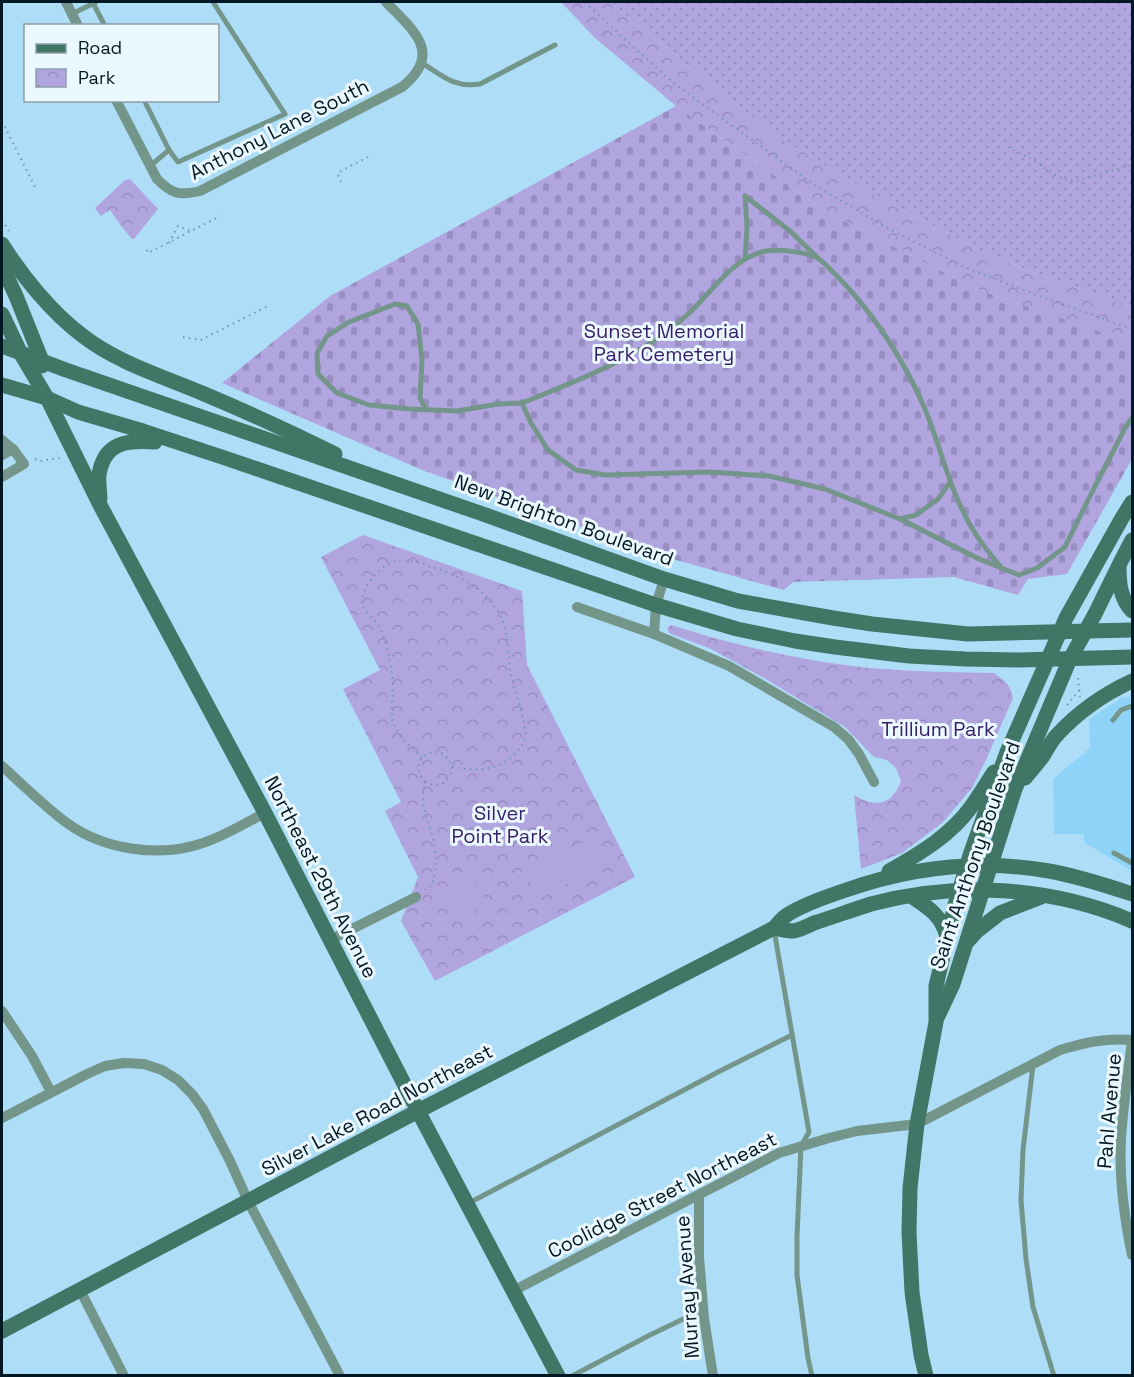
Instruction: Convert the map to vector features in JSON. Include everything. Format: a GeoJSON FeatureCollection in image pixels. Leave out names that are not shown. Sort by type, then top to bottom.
{"type":"FeatureCollection","features":[{"type":"Feature","properties":{"kind":"main road"},"geometry":{"type":"LineString","coordinates":[[2,244],[44,300],[83,337],[119,359],[289,431],[383,479]]}},
{"type":"Feature","properties":{"kind":"main road"},"geometry":{"type":"LineString","coordinates":[[2,266],[42,361],[47,398]]}},
{"type":"Feature","properties":{"kind":"main road"},"geometry":{"type":"LineString","coordinates":[[2,315],[21,354],[47,398]]}},
{"type":"Feature","properties":{"kind":"main road","name":"New Brighton Boulevard"},"geometry":{"type":"LineString","coordinates":[[2,346],[664,579],[738,601],[872,624],[968,634],[1132,630]]}},
{"type":"Feature","properties":{"kind":"main road"},"geometry":{"type":"LineString","coordinates":[[2,385],[47,398],[78,412],[179,443],[656,605],[737,629],[795,641],[909,656],[954,659],[1132,657]]}},
{"type":"Feature","properties":{"kind":"main road","name":"Northeast 29th Avenue"},"geometry":{"type":"LineString","coordinates":[[47,398],[100,505],[265,813],[418,1111],[558,1376]]}},
{"type":"Feature","properties":{"kind":"main road"},"geometry":{"type":"LineString","coordinates":[[100,505],[99,476],[108,452],[122,443],[138,440],[179,443]]}},
{"type":"Feature","properties":{"kind":"main road","name":"Saint Anthony Boulevard"},"geometry":{"type":"LineString","coordinates":[[936,1022],[953,984],[966,944],[971,890],[979,866],[971,852],[1007,752],[1075,602],[1132,502]]}},
{"type":"Feature","properties":{"kind":"main road","name":"Saint Anthony Boulevard"},"geometry":{"type":"LineString","coordinates":[[926,1376],[912,1292],[909,1232],[910,1188],[917,1124],[936,1022],[936,986],[947,939],[971,890],[979,866],[1015,789],[1070,659],[1132,540]]}},
{"type":"Feature","properties":{"kind":"main road"},"geometry":{"type":"LineString","coordinates":[[1120,563],[1121,590],[1132,611]]}},
{"type":"Feature","properties":{"kind":"main road"},"geometry":{"type":"LineString","coordinates":[[1015,789],[1042,758],[1054,738],[1070,723],[1103,697],[1132,681]]}},
{"type":"Feature","properties":{"kind":"main road"},"geometry":{"type":"LineString","coordinates":[[873,880],[919,854],[940,839],[970,808],[1007,752]]}},
{"type":"Feature","properties":{"kind":"main road","name":"Silver Lake Road Northeast"},"geometry":{"type":"LineString","coordinates":[[2,1331],[418,1111],[774,928],[785,916],[828,896],[873,880],[915,870],[979,866],[1010,866],[1049,871],[1092,881],[1132,894]]}},
{"type":"Feature","properties":{"kind":"main road","name":"Silver Lake Road Northeast"},"geometry":{"type":"LineString","coordinates":[[774,928],[793,931],[871,904],[911,896],[971,890],[1045,896],[1082,904],[1132,921]]}},
{"type":"Feature","properties":{"kind":"main road"},"geometry":{"type":"LineString","coordinates":[[911,896],[929,908],[939,919],[945,927],[947,939]]}},
{"type":"Feature","properties":{"kind":"main road"},"geometry":{"type":"LineString","coordinates":[[966,944],[977,931],[1000,913],[1045,896]]}},
{"type":"Feature","properties":{"kind":"street"},"geometry":{"type":"LineString","coordinates":[[66,2],[77,24]]}},
{"type":"Feature","properties":{"kind":"street"},"geometry":{"type":"LineString","coordinates":[[386,2],[419,38],[423,63]]}},
{"type":"Feature","properties":{"kind":"street","name":"Anthony Lane South"},"geometry":{"type":"LineString","coordinates":[[117,102],[157,179],[174,194],[189,194],[200,191],[402,87],[413,78],[423,63]]}},
{"type":"Feature","properties":{"kind":"street"},"geometry":{"type":"LineString","coordinates":[[2,440],[13,449],[24,464],[2,477]]}},
{"type":"Feature","properties":{"kind":"street"},"geometry":{"type":"LineString","coordinates":[[2,455],[13,449]]}},
{"type":"Feature","properties":{"kind":"street"},"geometry":{"type":"LineString","coordinates":[[654,634],[656,605],[664,579]]}},
{"type":"Feature","properties":{"kind":"street"},"geometry":{"type":"LineString","coordinates":[[577,607],[654,634],[729,666],[848,738],[874,782]]}},
{"type":"Feature","properties":{"kind":"street"},"geometry":{"type":"LineString","coordinates":[[2,766],[69,824],[93,837],[121,847],[148,850],[176,849],[203,843],[265,813]]}},
{"type":"Feature","properties":{"kind":"street"},"geometry":{"type":"LineString","coordinates":[[330,940],[416,897]]}},
{"type":"Feature","properties":{"kind":"street"},"geometry":{"type":"LineString","coordinates":[[2,1011],[32,1056],[51,1092]]}},
{"type":"Feature","properties":{"kind":"street","name":"Coolidge Street Northeast"},"geometry":{"type":"LineString","coordinates":[[513,1291],[779,1153],[857,1131],[917,1124],[1060,1050],[1085,1042],[1110,1038],[1132,1040]]}},
{"type":"Feature","properties":{"kind":"street","name":"Pahl Avenue"},"geometry":{"type":"LineString","coordinates":[[1132,1040],[1121,1140],[1121,1182],[1132,1255]]}},
{"type":"Feature","properties":{"kind":"street"},"geometry":{"type":"LineString","coordinates":[[2,1118],[105,1066],[124,1063],[144,1064],[162,1070],[178,1080],[203,1109],[340,1376]]}},
{"type":"Feature","properties":{"kind":"street","name":"Murray Avenue"},"geometry":{"type":"LineString","coordinates":[[699,1195],[699,1257],[713,1376]]}},
{"type":"Feature","properties":{"kind":"street"},"geometry":{"type":"LineString","coordinates":[[80,1290],[124,1376]]}},
{"type":"Feature","properties":{"kind":"lane"},"geometry":{"type":"LineString","coordinates":[[72,14],[95,2],[104,24]]}},
{"type":"Feature","properties":{"kind":"lane"},"geometry":{"type":"LineString","coordinates":[[145,102],[169,150],[178,162],[285,114],[213,2]]}},
{"type":"Feature","properties":{"kind":"lane"},"geometry":{"type":"LineString","coordinates":[[423,63],[457,84],[480,84],[555,45]]}},
{"type":"Feature","properties":{"kind":"lane"},"geometry":{"type":"LineString","coordinates":[[150,166],[169,150]]}},
{"type":"Feature","properties":{"kind":"lane"},"geometry":{"type":"LineString","coordinates":[[745,260],[747,228],[745,196],[790,231],[818,258],[850,290],[888,339],[921,399],[950,482],[969,522],[983,546],[1001,568]]}},
{"type":"Feature","properties":{"kind":"lane"},"geometry":{"type":"LineString","coordinates":[[426,410],[420,398],[422,360],[418,324],[407,306],[395,304],[349,322],[327,336],[317,353],[318,374],[337,393],[369,405],[426,410],[457,411],[498,404],[522,403],[602,369],[649,344],[686,316],[727,274],[745,260],[765,251],[792,251],[818,258]]}},
{"type":"Feature","properties":{"kind":"lane"},"geometry":{"type":"LineString","coordinates":[[522,403],[531,423],[548,450],[576,470],[606,476],[710,472],[769,476],[825,489],[900,519],[979,559],[1019,575],[1037,568],[1065,548],[1132,418]]}},
{"type":"Feature","properties":{"kind":"lane"},"geometry":{"type":"LineString","coordinates":[[900,519],[916,515],[938,499],[950,482]]}},
{"type":"Feature","properties":{"kind":"lane"},"geometry":{"type":"LineString","coordinates":[[1113,720],[1120,710],[1132,706]]}},
{"type":"Feature","properties":{"kind":"lane"},"geometry":{"type":"LineString","coordinates":[[1114,853],[1132,863]]}},
{"type":"Feature","properties":{"kind":"lane"},"geometry":{"type":"LineString","coordinates":[[774,928],[809,1132],[801,1146],[797,1275],[812,1376]]}},
{"type":"Feature","properties":{"kind":"lane"},"geometry":{"type":"LineString","coordinates":[[467,1204],[792,1035]]}},
{"type":"Feature","properties":{"kind":"lane"},"geometry":{"type":"LineString","coordinates":[[1034,1063],[1023,1150],[1021,1200],[1033,1307],[1054,1376]]}},
{"type":"Feature","properties":{"kind":"lane"},"geometry":{"type":"LineString","coordinates":[[572,1376],[704,1309]]}},
{"type":"Feature","properties":{"kind":"path"},"geometry":{"type":"LineString","coordinates":[[585,2],[676,85],[813,184],[887,228],[964,267],[1132,329]]}},
{"type":"Feature","properties":{"kind":"path"},"geometry":{"type":"LineString","coordinates":[[2,121],[36,189]]}},
{"type":"Feature","properties":{"kind":"path"},"geometry":{"type":"LineString","coordinates":[[1008,147],[1068,182],[1132,165]]}},
{"type":"Feature","properties":{"kind":"path"},"geometry":{"type":"LineString","coordinates":[[341,182],[339,172],[368,156]]}},
{"type":"Feature","properties":{"kind":"path"},"geometry":{"type":"LineString","coordinates":[[147,250],[148,253],[220,216]]}},
{"type":"Feature","properties":{"kind":"path"},"geometry":{"type":"LineString","coordinates":[[169,243],[178,226],[191,231]]}},
{"type":"Feature","properties":{"kind":"path"},"geometry":{"type":"LineString","coordinates":[[183,337],[201,340],[270,304]]}},
{"type":"Feature","properties":{"kind":"path"},"geometry":{"type":"LineString","coordinates":[[24,464],[36,459],[40,461],[64,458],[75,454]]}},
{"type":"Feature","properties":{"kind":"path"},"geometry":{"type":"LineString","coordinates":[[422,758],[396,729],[392,718],[394,683],[390,660],[378,624],[368,615],[362,604],[364,590],[377,574],[386,564],[398,560],[423,563],[474,585],[487,597],[502,619],[525,738],[521,747],[504,764],[482,769],[452,767]]}},
{"type":"Feature","properties":{"kind":"path"},"geometry":{"type":"LineString","coordinates":[[1078,678],[1081,700]]}},
{"type":"Feature","properties":{"kind":"path"},"geometry":{"type":"LineString","coordinates":[[437,751],[443,753],[449,758],[452,774],[439,785],[425,782],[418,770],[422,758],[428,753],[437,751]]}},
{"type":"Feature","properties":{"kind":"path"},"geometry":{"type":"LineString","coordinates":[[416,897],[432,885],[435,873],[435,851],[424,811],[425,782]]}},
{"type":"Feature","properties":{"kind":"shaded area"},"geometry":{"type":"Polygon","coordinates":[[[1123,697],[1132,697],[1132,871],[1085,843],[1083,834],[1054,834],[1053,779],[1090,748],[1089,719],[1123,697]]]}},
{"type":"Feature","properties":{"kind":"green space"},"geometry":{"type":"Polygon","coordinates":[[[561,2],[610,2],[779,138],[882,199],[986,253],[1132,308],[1132,343],[974,288],[825,211],[676,106],[595,38],[561,2]]]}},
{"type":"Feature","properties":{"kind":"green space"},"geometry":{"type":"Polygon","coordinates":[[[610,2],[1132,2],[1132,308],[986,253],[882,199],[781,140],[610,2]]]}},
{"type":"Feature","properties":{"kind":"green space","name":"Sunset Memorial Park Cemetery"},"geometry":{"type":"Polygon","coordinates":[[[676,106],[825,211],[974,288],[1132,342],[1132,459],[1067,574],[1028,579],[1018,595],[954,577],[793,582],[784,590],[669,558],[422,470],[222,383],[330,296],[676,106]]]}},
{"type":"Feature","properties":{"kind":"green space"},"geometry":{"type":"Polygon","coordinates":[[[130,179],[158,209],[134,239],[110,210],[101,216],[95,208],[125,180],[130,179]]]}},
{"type":"Feature","properties":{"kind":"green space","name":"Silver Point Park"},"geometry":{"type":"Polygon","coordinates":[[[363,535],[522,591],[527,665],[635,877],[435,981],[401,921],[418,877],[385,811],[401,802],[343,689],[380,670],[321,557],[363,535]]]}},
{"type":"Feature","properties":{"kind":"green space","name":"Trillium Park"},"geometry":{"type":"Polygon","coordinates":[[[671,625],[749,647],[829,663],[897,670],[994,673],[1006,683],[1013,698],[972,788],[942,823],[902,853],[861,869],[854,795],[869,802],[888,800],[893,796],[901,781],[896,768],[887,760],[874,757],[845,727],[764,678],[711,649],[669,633],[667,628],[671,625]]]}},
{"type":"Feature","properties":{"kind":"green space"},"geometry":{"type":"Polygon","coordinates":[[[588,839],[602,864],[540,899],[526,874],[588,839]]]}},
{"type":"Feature","properties":{"kind":"green space"},"geometry":{"type":"Polygon","coordinates":[[[472,877],[487,902],[458,919],[443,894],[472,877]]]}}]}
